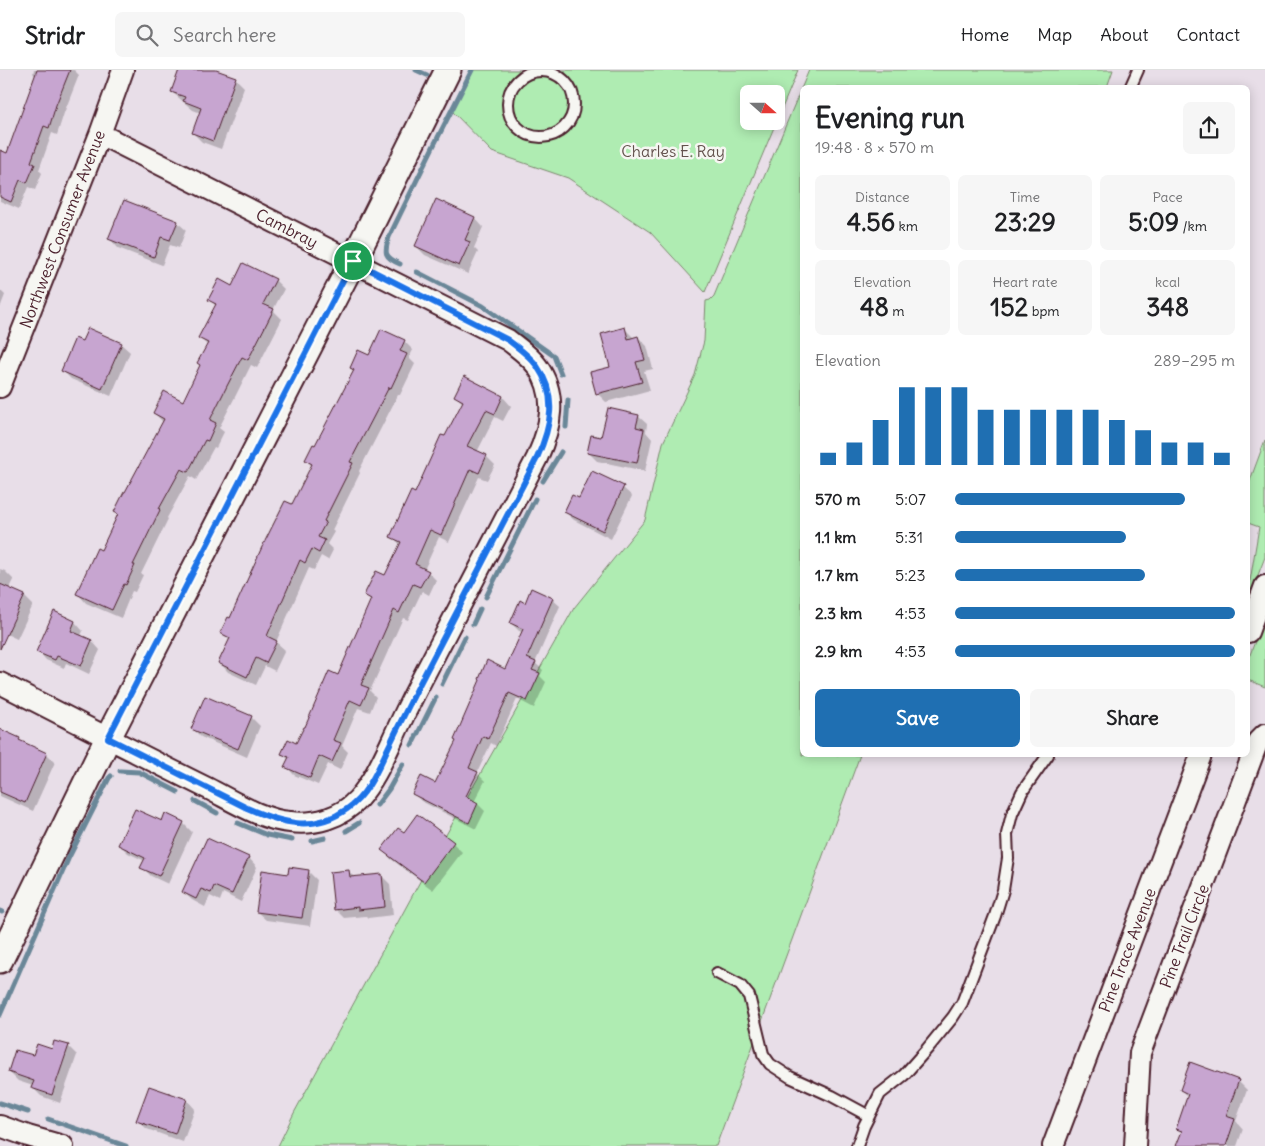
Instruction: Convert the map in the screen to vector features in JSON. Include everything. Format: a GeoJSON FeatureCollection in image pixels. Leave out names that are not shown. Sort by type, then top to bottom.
{"type":"FeatureCollection","features":[{"type":"Feature","properties":{"kind":"street","name":"Northwest Consumer Avenue"},"geometry":{"type":"LineString","coordinates":[[0,387],[100,134],[122,70]]}},
{"type":"Feature","properties":{"kind":"street"},"geometry":{"type":"LineString","coordinates":[[0,960],[108,738],[353,261],[448,70]]}},
{"type":"Feature","properties":{"kind":"street","name":"Cambray"},"geometry":{"type":"LineString","coordinates":[[0,683],[269,818],[279,821],[303,823],[326,820],[347,809],[358,799],[378,770],[421,682],[537,458],[546,438],[550,421],[551,407],[549,396],[537,366],[526,354],[508,340],[100,134]]}},
{"type":"Feature","properties":{"kind":"street"},"geometry":{"type":"LineString","coordinates":[[1250,627],[1265,586]]}},
{"type":"Feature","properties":{"kind":"street","name":"Pine Trail Circle"},"geometry":{"type":"LineString","coordinates":[[1135,1146],[1140,1052],[1258,741],[1265,734]]}},
{"type":"Feature","properties":{"kind":"street","name":"Pine Trace Avenue"},"geometry":{"type":"LineString","coordinates":[[1053,1146],[1200,757]]}},
{"type":"Feature","properties":{"kind":"street"},"geometry":{"type":"LineString","coordinates":[[0,1126],[63,1146]]}},
{"type":"Feature","properties":{"kind":"lane"},"geometry":{"type":"LineString","coordinates":[[1131,85],[1138,70]]}},
{"type":"Feature","properties":{"kind":"lane"},"geometry":{"type":"LineString","coordinates":[[537,71],[550,71],[560,76],[569,86],[574,98],[574,111],[568,123],[559,132],[547,137],[534,137],[521,131],[512,120],[508,110],[509,96],[513,87],[523,76],[537,71]]}},
{"type":"Feature","properties":{"kind":"lane"},"geometry":{"type":"LineString","coordinates":[[857,1146],[880,1094],[904,1075],[953,1017],[962,1002],[1003,890],[1008,858],[1008,834],[1012,814],[1022,792],[1047,757]]}},
{"type":"Feature","properties":{"kind":"lane"},"geometry":{"type":"LineString","coordinates":[[717,973],[740,985],[749,996],[763,1054],[770,1064],[869,1116]]}},
{"type":"Feature","properties":{"kind":"green space","name":"Charles E. Ray"},"geometry":{"type":"Polygon","coordinates":[[[471,70],[798,70],[785,101],[785,85],[740,85],[740,130],[773,130],[705,292],[650,232],[568,178],[492,152],[451,110],[471,70]]]}},
{"type":"Feature","properties":{"kind":"green space"},"geometry":{"type":"Polygon","coordinates":[[[809,70],[1113,70],[1108,85],[803,85],[809,70]]]}},
{"type":"Feature","properties":{"kind":"green space"},"geometry":{"type":"Polygon","coordinates":[[[800,91],[800,757],[859,757],[716,1146],[278,1146],[294,1113],[429,865],[574,608],[645,520],[663,443],[695,375],[704,341],[706,301],[714,296],[800,91]]]}},
{"type":"Feature","properties":{"kind":"green space"},"geometry":{"type":"Polygon","coordinates":[[[1265,440],[1265,557],[1250,596],[1250,581],[1259,527],[1250,524],[1250,481],[1265,440]]]}},
{"type":"Feature","properties":{"kind":"green space"},"geometry":{"type":"Polygon","coordinates":[[[1265,615],[1265,687],[1250,681],[1250,655],[1265,615]]]}},
{"type":"Feature","properties":{"kind":"building"},"geometry":{"type":"Polygon","coordinates":[[[37,70],[70,70],[49,128],[44,126],[31,162],[35,164],[27,183],[20,180],[11,202],[0,197],[0,150],[7,153],[37,70]]]}},
{"type":"Feature","properties":{"kind":"building"},"geometry":{"type":"Polygon","coordinates":[[[179,70],[216,70],[236,77],[213,141],[192,133],[201,108],[183,101],[185,97],[171,92],[179,70]]]}},
{"type":"Feature","properties":{"kind":"building"},"geometry":{"type":"Polygon","coordinates":[[[436,199],[475,217],[465,240],[470,242],[459,266],[415,246],[436,199]]]}},
{"type":"Feature","properties":{"kind":"building"},"geometry":{"type":"Polygon","coordinates":[[[124,200],[178,221],[170,240],[161,237],[154,257],[108,239],[124,200]]]}},
{"type":"Feature","properties":{"kind":"building"},"geometry":{"type":"Polygon","coordinates":[[[243,263],[276,279],[263,304],[274,309],[248,360],[242,357],[210,420],[216,423],[208,441],[205,440],[188,472],[181,469],[159,509],[133,565],[135,565],[126,585],[124,584],[112,610],[76,594],[97,548],[101,550],[118,514],[114,512],[124,492],[164,419],[153,413],[164,391],[183,401],[200,365],[197,363],[208,343],[198,338],[216,304],[208,300],[219,279],[232,286],[243,263]]]}},
{"type":"Feature","properties":{"kind":"building"},"geometry":{"type":"Polygon","coordinates":[[[625,327],[628,339],[638,336],[645,360],[636,362],[642,382],[596,394],[590,372],[610,367],[601,334],[625,327]]]}},
{"type":"Feature","properties":{"kind":"building"},"geometry":{"type":"Polygon","coordinates":[[[88,328],[122,343],[102,389],[61,371],[75,338],[82,341],[88,328]]]}},
{"type":"Feature","properties":{"kind":"building"},"geometry":{"type":"Polygon","coordinates":[[[381,329],[405,340],[400,351],[407,354],[391,388],[389,387],[350,462],[353,463],[318,537],[325,540],[319,553],[312,549],[305,563],[300,560],[267,636],[277,641],[266,663],[256,658],[247,677],[218,663],[230,638],[220,633],[228,617],[230,618],[285,501],[292,504],[312,464],[305,460],[313,444],[315,445],[354,370],[350,368],[358,350],[369,355],[381,329]]]}},
{"type":"Feature","properties":{"kind":"building"},"geometry":{"type":"Polygon","coordinates":[[[464,376],[503,396],[495,414],[486,410],[467,446],[487,455],[479,473],[470,469],[441,535],[430,530],[415,564],[429,571],[420,587],[413,584],[399,613],[394,610],[361,685],[369,688],[361,705],[350,700],[333,740],[341,743],[332,762],[319,756],[310,778],[284,767],[289,757],[281,754],[288,739],[296,743],[305,727],[329,671],[338,675],[371,599],[364,595],[376,571],[385,575],[401,542],[390,537],[411,491],[415,493],[441,435],[445,436],[463,401],[454,396],[464,376]]]}},
{"type":"Feature","properties":{"kind":"building"},"geometry":{"type":"Polygon","coordinates":[[[608,408],[639,415],[636,427],[644,429],[637,463],[587,453],[591,435],[601,437],[608,408]]]}},
{"type":"Feature","properties":{"kind":"building"},"geometry":{"type":"Polygon","coordinates":[[[592,471],[624,486],[603,531],[564,512],[572,495],[579,498],[592,471]]]}},
{"type":"Feature","properties":{"kind":"building"},"geometry":{"type":"Polygon","coordinates":[[[0,584],[25,595],[0,649],[0,584]]]}},
{"type":"Feature","properties":{"kind":"building"},"geometry":{"type":"Polygon","coordinates":[[[531,588],[553,598],[527,658],[536,662],[532,670],[540,673],[527,701],[509,693],[488,739],[483,736],[469,768],[478,772],[466,796],[478,803],[469,823],[412,794],[421,776],[435,783],[456,741],[454,740],[487,660],[505,669],[523,629],[510,623],[520,600],[525,603],[531,588]]]}},
{"type":"Feature","properties":{"kind":"building"},"geometry":{"type":"Polygon","coordinates":[[[54,611],[75,621],[71,631],[92,640],[81,666],[57,656],[55,660],[36,652],[54,611]]]}},
{"type":"Feature","properties":{"kind":"building"},"geometry":{"type":"Polygon","coordinates":[[[205,696],[252,716],[238,749],[191,729],[205,696]]]}},
{"type":"Feature","properties":{"kind":"building"},"geometry":{"type":"Polygon","coordinates":[[[0,729],[47,753],[25,803],[0,792],[0,729]]]}},
{"type":"Feature","properties":{"kind":"building"},"geometry":{"type":"Polygon","coordinates":[[[135,809],[162,821],[165,813],[184,822],[159,876],[140,868],[145,858],[118,845],[135,809]]]}},
{"type":"Feature","properties":{"kind":"building"},"geometry":{"type":"Polygon","coordinates":[[[417,814],[454,842],[424,882],[381,850],[398,828],[404,832],[417,814]]]}},
{"type":"Feature","properties":{"kind":"building"},"geometry":{"type":"Polygon","coordinates":[[[207,838],[249,857],[232,894],[214,886],[211,893],[201,889],[196,899],[182,892],[207,838]]]}},
{"type":"Feature","properties":{"kind":"building"},"geometry":{"type":"Polygon","coordinates":[[[289,867],[309,870],[302,918],[256,912],[262,870],[288,874],[289,867]]]}},
{"type":"Feature","properties":{"kind":"building"},"geometry":{"type":"Polygon","coordinates":[[[349,870],[350,877],[382,874],[385,907],[358,910],[358,907],[334,910],[330,872],[349,870]]]}},
{"type":"Feature","properties":{"kind":"building"},"geometry":{"type":"Polygon","coordinates":[[[54,1041],[69,1045],[52,1095],[31,1088],[34,1081],[8,1072],[15,1050],[33,1055],[37,1044],[52,1049],[54,1041]]]}},
{"type":"Feature","properties":{"kind":"building"},"geometry":{"type":"Polygon","coordinates":[[[1190,1062],[1239,1080],[1226,1116],[1235,1119],[1226,1146],[1176,1146],[1182,1131],[1176,1129],[1188,1094],[1180,1090],[1190,1062]]]}},
{"type":"Feature","properties":{"kind":"building"},"geometry":{"type":"Polygon","coordinates":[[[149,1086],[187,1099],[175,1134],[136,1121],[149,1086]]]}},
{"type":"Feature","properties":{"kind":"waterway"},"geometry":{"type":"LineString","coordinates":[[416,70],[427,75]]}},
{"type":"Feature","properties":{"kind":"waterway"},"geometry":{"type":"LineString","coordinates":[[400,264],[388,257],[386,247],[389,237],[472,70]]}},
{"type":"Feature","properties":{"kind":"waterway"},"geometry":{"type":"LineString","coordinates":[[417,272],[483,306],[554,356],[561,374]]}},
{"type":"Feature","properties":{"kind":"waterway"},"geometry":{"type":"LineString","coordinates":[[566,427],[568,400]]}},
{"type":"Feature","properties":{"kind":"waterway"},"geometry":{"type":"LineString","coordinates":[[543,481],[561,452]]}},
{"type":"Feature","properties":{"kind":"waterway"},"geometry":{"type":"LineString","coordinates":[[486,597],[535,499]]}},
{"type":"Feature","properties":{"kind":"waterway"},"geometry":{"type":"LineString","coordinates":[[473,624],[480,609]]}},
{"type":"Feature","properties":{"kind":"waterway"},"geometry":{"type":"LineString","coordinates":[[442,684],[465,637]]}},
{"type":"Feature","properties":{"kind":"waterway"},"geometry":{"type":"LineString","coordinates":[[412,745],[436,697]]}},
{"type":"Feature","properties":{"kind":"waterway"},"geometry":{"type":"LineString","coordinates":[[377,805],[389,789],[403,764]]}},
{"type":"Feature","properties":{"kind":"waterway"},"geometry":{"type":"LineString","coordinates":[[120,771],[139,772],[178,792]]}},
{"type":"Feature","properties":{"kind":"waterway"},"geometry":{"type":"LineString","coordinates":[[0,1015],[69,857],[111,776]]}},
{"type":"Feature","properties":{"kind":"waterway"},"geometry":{"type":"LineString","coordinates":[[195,801],[217,813]]}},
{"type":"Feature","properties":{"kind":"waterway"},"geometry":{"type":"LineString","coordinates":[[238,823],[267,835],[292,840]]}},
{"type":"Feature","properties":{"kind":"waterway"},"geometry":{"type":"LineString","coordinates":[[346,831],[359,823]]}},
{"type":"Feature","properties":{"kind":"waterway"},"geometry":{"type":"LineString","coordinates":[[312,841],[325,838]]}},
{"type":"Feature","properties":{"kind":"waterway"},"geometry":{"type":"LineString","coordinates":[[0,1103],[28,1112]]}},
{"type":"Feature","properties":{"kind":"waterway"},"geometry":{"type":"LineString","coordinates":[[48,1119],[126,1146]]}},
{"type":"Feature","properties":{"kind":"route"},"geometry":{"type":"LineString","coordinates":[[353,261],[508,340],[526,354],[537,366],[544,380],[551,407],[550,421],[546,438],[537,458],[369,785],[347,809],[326,820],[291,823],[269,818],[247,808],[108,738],[353,261]]}}]}
